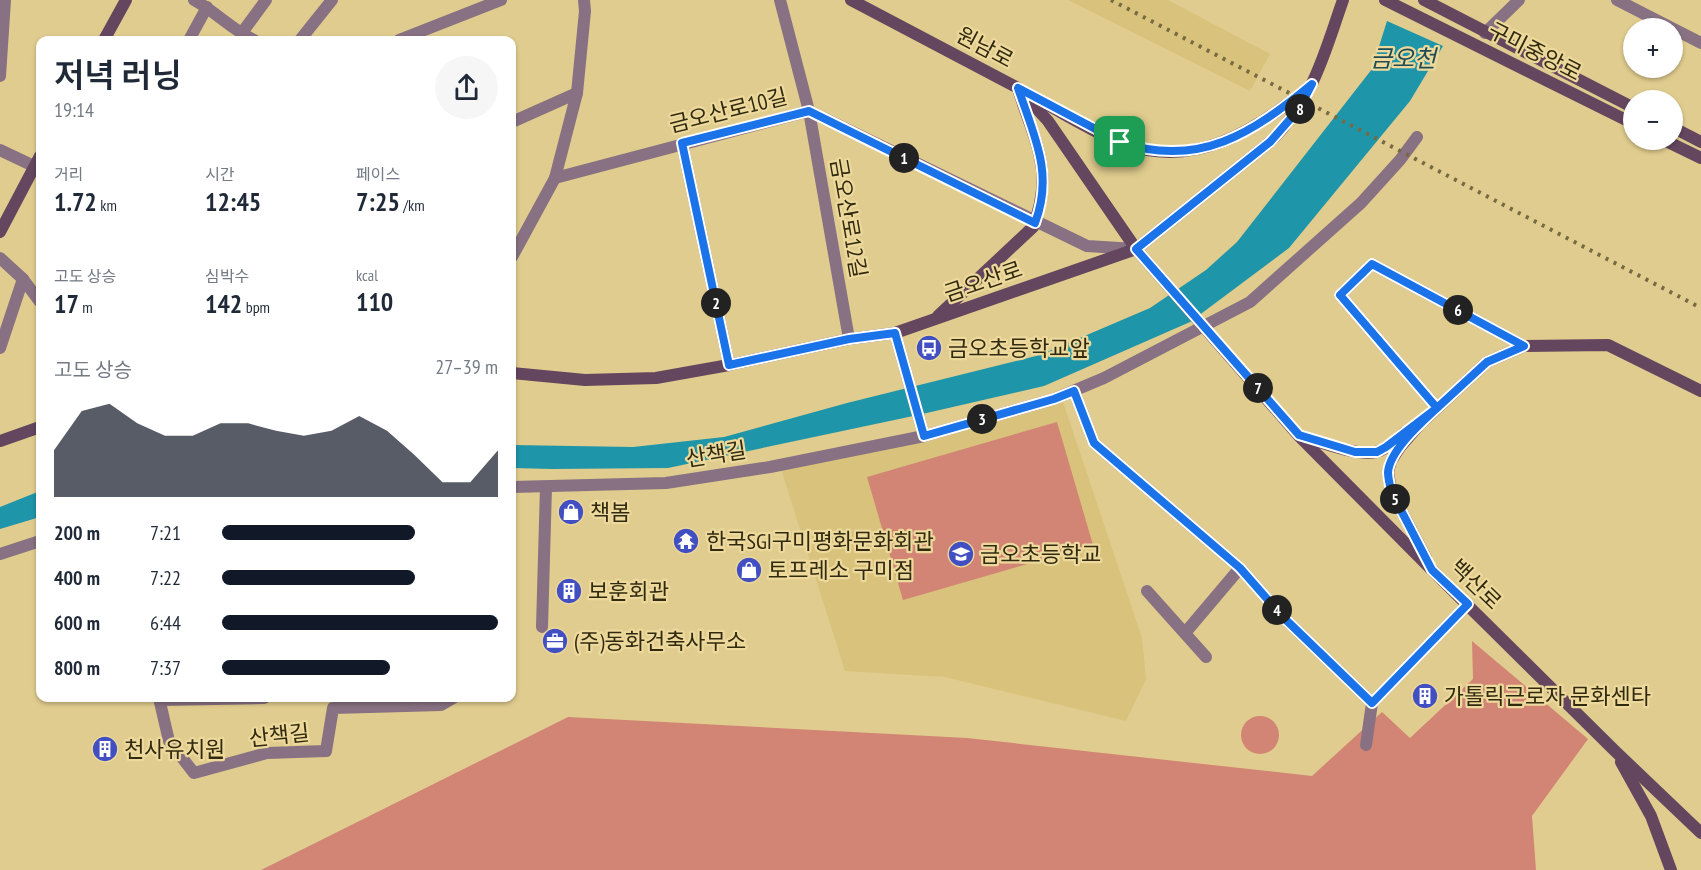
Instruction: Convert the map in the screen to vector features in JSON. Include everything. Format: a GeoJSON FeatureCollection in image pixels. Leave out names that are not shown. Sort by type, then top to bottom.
{"type":"FeatureCollection","features":[{"type":"Feature","properties":{"kind":"street"},"geometry":{"type":"LineString","coordinates":[[0,76],[5,0]]}},
{"type":"Feature","properties":{"kind":"street"},"geometry":{"type":"LineString","coordinates":[[106,36],[126,0]]}},
{"type":"Feature","properties":{"kind":"street"},"geometry":{"type":"LineString","coordinates":[[194,0],[245,36]]}},
{"type":"Feature","properties":{"kind":"street"},"geometry":{"type":"LineString","coordinates":[[241,34],[266,0]]}},
{"type":"Feature","properties":{"kind":"street"},"geometry":{"type":"LineString","coordinates":[[303,36],[332,0]]}},
{"type":"Feature","properties":{"kind":"street"},"geometry":{"type":"LineString","coordinates":[[409,36],[501,0]]}},
{"type":"Feature","properties":{"kind":"street"},"geometry":{"type":"LineString","coordinates":[[516,250],[555,178],[577,93],[584,0]]}},
{"type":"Feature","properties":{"kind":"street","name":"금오산로12길"},"geometry":{"type":"LineString","coordinates":[[780,0],[809,111],[849,339]]}},
{"type":"Feature","properties":{"kind":"street","name":"원남로"},"geometry":{"type":"LineString","coordinates":[[851,0],[1018,88],[1047,121],[1136,249]]}},
{"type":"Feature","properties":{"kind":"street","name":"금오산로"},"geometry":{"type":"LineString","coordinates":[[516,373],[585,380],[628,380],[678,375],[849,339],[895,333],[1136,249],[1270,142],[1299,109],[1312,84],[1343,0]]}},
{"type":"Feature","properties":{"kind":"street","name":"구미중앙로"},"geometry":{"type":"LineString","coordinates":[[1385,0],[1623,119]]}},
{"type":"Feature","properties":{"kind":"street","name":"구미중앙로"},"geometry":{"type":"LineString","coordinates":[[1424,0],[1623,102]]}},
{"type":"Feature","properties":{"kind":"street"},"geometry":{"type":"LineString","coordinates":[[1485,33],[1519,0]]}},
{"type":"Feature","properties":{"kind":"street"},"geometry":{"type":"LineString","coordinates":[[1617,0],[1701,43]]}},
{"type":"Feature","properties":{"kind":"street"},"geometry":{"type":"LineString","coordinates":[[191,36],[207,7]]}},
{"type":"Feature","properties":{"kind":"street"},"geometry":{"type":"LineString","coordinates":[[1018,88],[1120,142],[1144,149],[1170,152],[1230,140],[1262,123],[1312,84]]}},
{"type":"Feature","properties":{"kind":"street"},"geometry":{"type":"LineString","coordinates":[[934,320],[1035,223],[1042,195],[1043,164],[1018,88]]}},
{"type":"Feature","properties":{"kind":"street"},"geometry":{"type":"LineString","coordinates":[[516,120],[577,93]]}},
{"type":"Feature","properties":{"kind":"street","name":"금오산로10길"},"geometry":{"type":"LineString","coordinates":[[555,178],[809,111],[1035,223],[1087,246],[1136,249]]}},
{"type":"Feature","properties":{"kind":"street"},"geometry":{"type":"LineString","coordinates":[[1683,133],[1701,142]]}},
{"type":"Feature","properties":{"kind":"street","name":"산책길"},"geometry":{"type":"LineString","coordinates":[[516,487],[666,483],[770,467],[924,436],[1054,399],[1104,378],[1250,302],[1361,203],[1400,160],[1417,137]]}},
{"type":"Feature","properties":{"kind":"street"},"geometry":{"type":"LineString","coordinates":[[682,143],[729,365]]}},
{"type":"Feature","properties":{"kind":"street"},"geometry":{"type":"LineString","coordinates":[[1683,149],[1701,158]]}},
{"type":"Feature","properties":{"kind":"street"},"geometry":{"type":"LineString","coordinates":[[0,150],[36,163]]}},
{"type":"Feature","properties":{"kind":"street"},"geometry":{"type":"LineString","coordinates":[[0,232],[36,169]]}},
{"type":"Feature","properties":{"kind":"street","name":"백산로"},"geometry":{"type":"LineString","coordinates":[[1136,249],[1299,435],[1615,751],[1701,832]]}},
{"type":"Feature","properties":{"kind":"street"},"geometry":{"type":"LineString","coordinates":[[0,258],[23,279],[36,297]]}},
{"type":"Feature","properties":{"kind":"street"},"geometry":{"type":"LineString","coordinates":[[1437,408],[1340,295],[1372,264],[1524,346]]}},
{"type":"Feature","properties":{"kind":"street"},"geometry":{"type":"LineString","coordinates":[[0,348],[23,279]]}},
{"type":"Feature","properties":{"kind":"street"},"geometry":{"type":"LineString","coordinates":[[895,333],[924,436]]}},
{"type":"Feature","properties":{"kind":"street"},"geometry":{"type":"LineString","coordinates":[[1432,570],[1391,491],[1388,472],[1391,461],[1400,447],[1437,408],[1487,362],[1524,346],[1608,345],[1701,391]]}},
{"type":"Feature","properties":{"kind":"street"},"geometry":{"type":"LineString","coordinates":[[1074,391],[1094,443],[1240,568],[1283,617],[1372,703]]}},
{"type":"Feature","properties":{"kind":"street"},"geometry":{"type":"LineString","coordinates":[[1299,435],[1355,452],[1377,452],[1437,408]]}},
{"type":"Feature","properties":{"kind":"street"},"geometry":{"type":"LineString","coordinates":[[0,441],[36,428]]}},
{"type":"Feature","properties":{"kind":"street"},"geometry":{"type":"LineString","coordinates":[[542,627],[546,487]]}},
{"type":"Feature","properties":{"kind":"street"},"geometry":{"type":"LineString","coordinates":[[0,554],[36,542]]}},
{"type":"Feature","properties":{"kind":"street"},"geometry":{"type":"LineString","coordinates":[[1185,633],[1240,568]]}},
{"type":"Feature","properties":{"kind":"street"},"geometry":{"type":"LineString","coordinates":[[1147,591],[1206,657]]}},
{"type":"Feature","properties":{"kind":"street"},"geometry":{"type":"LineString","coordinates":[[1366,745],[1372,703],[1468,604]]}},
{"type":"Feature","properties":{"kind":"street","name":"산책길"},"geometry":{"type":"LineString","coordinates":[[160,702],[169,741],[194,772],[267,753],[326,751],[333,708],[441,705],[446,702]]}},
{"type":"Feature","properties":{"kind":"street"},"geometry":{"type":"LineString","coordinates":[[1615,751],[1651,816],[1671,870]]}},
{"type":"Feature","properties":{"kind":"shaded area"},"geometry":{"type":"Polygon","coordinates":[[[1068,0],[1168,0],[1270,54],[1250,91],[1068,0]]]}},
{"type":"Feature","properties":{"kind":"shaded area","name":"금오초등학교"},"geometry":{"type":"Polygon","coordinates":[[[1062,399],[1142,638],[1146,679],[1126,721],[945,677],[845,671],[781,469],[1062,399]]]}},
{"type":"Feature","properties":{"kind":"shaded area"},"geometry":{"type":"Polygon","coordinates":[[[1057,422],[1093,545],[903,600],[867,477],[1057,422]]]}},
{"type":"Feature","properties":{"kind":"shaded area"},"geometry":{"type":"Polygon","coordinates":[[[1472,641],[1588,739],[1532,816],[1536,870],[261,870],[568,717],[967,738],[1312,776],[1382,712],[1410,738],[1473,679],[1472,641]]]}},
{"type":"Feature","properties":{"kind":"shaded area"},"geometry":{"type":"Polygon","coordinates":[[[1260,716],[1274,721],[1279,735],[1274,749],[1260,754],[1246,749],[1241,735],[1246,721],[1260,716]]]}},
{"type":"Feature","properties":{"kind":"water","name":"금오천"},"geometry":{"type":"Polygon","coordinates":[[[1387,21],[1443,46],[1410,101],[1289,248],[1190,322],[1044,386],[918,415],[668,468],[516,468],[516,445],[633,447],[724,437],[847,403],[1040,355],[1150,308],[1206,270],[1237,242],[1372,69],[1387,21]]]}},
{"type":"Feature","properties":{"kind":"water"},"geometry":{"type":"Polygon","coordinates":[[[36,493],[36,518],[0,529],[0,507],[36,493]]]}},
{"type":"Feature","properties":{"kind":"railway"},"geometry":{"type":"LineString","coordinates":[[1111,0],[1701,308]]}},
{"type":"Feature","properties":{"kind":"place","name":"금오초등학교앞"},"geometry":{"type":"Point","coordinates":[929,348]}},
{"type":"Feature","properties":{"kind":"place","name":"책봄"},"geometry":{"type":"Point","coordinates":[571,512]}},
{"type":"Feature","properties":{"kind":"place","name":"한국SGI구미평화문화회관"},"geometry":{"type":"Point","coordinates":[686,541]}},
{"type":"Feature","properties":{"kind":"place","name":"금오초등학교"},"geometry":{"type":"Point","coordinates":[961,554]}},
{"type":"Feature","properties":{"kind":"place","name":"토프레소 구미점"},"geometry":{"type":"Point","coordinates":[749,570]}},
{"type":"Feature","properties":{"kind":"place","name":"보훈회관"},"geometry":{"type":"Point","coordinates":[569,591]}},
{"type":"Feature","properties":{"kind":"place","name":"(주)동화건축사무소"},"geometry":{"type":"Point","coordinates":[555,641]}},
{"type":"Feature","properties":{"kind":"place","name":"가톨릭근로자 문화센타"},"geometry":{"type":"Point","coordinates":[1425,696]}},
{"type":"Feature","properties":{"kind":"place","name":"천사유치원"},"geometry":{"type":"Point","coordinates":[105,749]}},
{"type":"Feature","properties":{"kind":"route"},"geometry":{"type":"LineString","coordinates":[[1120,142],[1018,88],[1043,164],[1042,195],[1035,223],[809,111],[682,143],[729,365],[849,339],[895,333],[924,436],[1054,399],[1074,391],[1094,443],[1240,568],[1283,617],[1372,703],[1468,604],[1432,570],[1391,491],[1389,481],[1388,472],[1391,461],[1400,447],[1437,408],[1340,295],[1372,264],[1524,346],[1487,362],[1437,408],[1377,452],[1355,452],[1299,435],[1136,249],[1270,142],[1287,126],[1312,84],[1262,123],[1230,140],[1170,152],[1144,149],[1120,142]]}}]}
